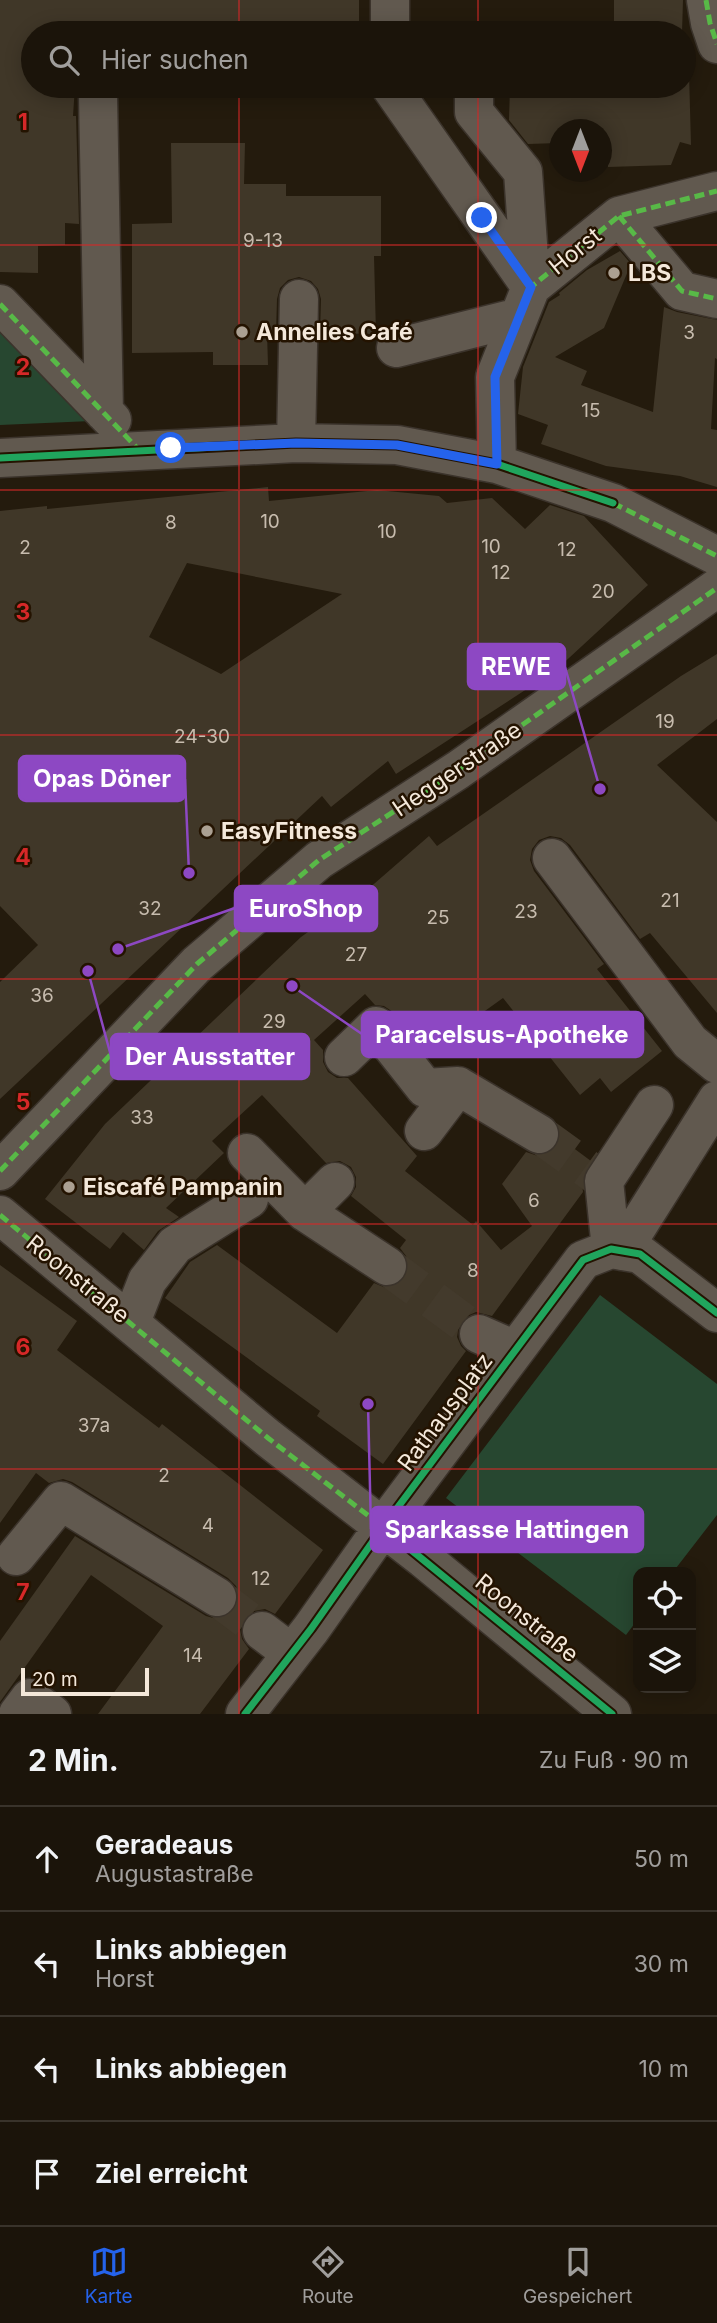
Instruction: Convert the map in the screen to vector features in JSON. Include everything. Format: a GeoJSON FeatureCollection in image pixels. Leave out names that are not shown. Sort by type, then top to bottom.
{"type":"FeatureCollection","features":[{"type":"Feature","properties":{"kind":"street"},"geometry":{"type":"LineString","coordinates":[[390,0],[390,21]]}},
{"type":"Feature","properties":{"kind":"street"},"geometry":{"type":"LineString","coordinates":[[706,0],[717,44]]}},
{"type":"Feature","properties":{"kind":"street"},"geometry":{"type":"LineString","coordinates":[[98,98],[104,412]]}},
{"type":"Feature","properties":{"kind":"street"},"geometry":{"type":"LineString","coordinates":[[398,98],[525,302]]}},
{"type":"Feature","properties":{"kind":"street"},"geometry":{"type":"LineString","coordinates":[[474,98],[474,112],[523,172],[525,302]]}},
{"type":"Feature","properties":{"kind":"street","name":"Horst"},"geometry":{"type":"LineString","coordinates":[[497,464],[495,377],[525,302],[619,216],[717,191]]}},
{"type":"Feature","properties":{"kind":"street"},"geometry":{"type":"LineString","coordinates":[[619,216],[682,291],[717,299]]}},
{"type":"Feature","properties":{"kind":"street"},"geometry":{"type":"LineString","coordinates":[[296,443],[299,299]]}},
{"type":"Feature","properties":{"kind":"street"},"geometry":{"type":"LineString","coordinates":[[396,348],[525,302]]}},
{"type":"Feature","properties":{"kind":"street"},"geometry":{"type":"LineString","coordinates":[[0,304],[139,450]]}},
{"type":"Feature","properties":{"kind":"street"},"geometry":{"type":"LineString","coordinates":[[0,458],[296,443],[397,445],[497,464],[613,503],[717,556]]}},
{"type":"Feature","properties":{"kind":"street","name":"Heggerstraße"},"geometry":{"type":"LineString","coordinates":[[0,1171],[197,964],[319,860],[458,770],[717,588]]}},
{"type":"Feature","properties":{"kind":"street"},"geometry":{"type":"LineString","coordinates":[[552,858],[690,1042],[717,1064]]}},
{"type":"Feature","properties":{"kind":"street"},"geometry":{"type":"LineString","coordinates":[[344,1057],[376,1026],[425,1088],[458,1086],[539,1134]]}},
{"type":"Feature","properties":{"kind":"street"},"geometry":{"type":"LineString","coordinates":[[424,1131],[458,1086]]}},
{"type":"Feature","properties":{"kind":"street"},"geometry":{"type":"LineString","coordinates":[[617,1250],[717,1100]]}},
{"type":"Feature","properties":{"kind":"street"},"geometry":{"type":"LineString","coordinates":[[617,1250],[604,1181],[654,1105]]}},
{"type":"Feature","properties":{"kind":"street"},"geometry":{"type":"LineString","coordinates":[[247,1153],[305,1212],[387,1266]]}},
{"type":"Feature","properties":{"kind":"street"},"geometry":{"type":"LineString","coordinates":[[305,1212],[335,1182]]}},
{"type":"Feature","properties":{"kind":"street"},"geometry":{"type":"LineString","coordinates":[[131,1322],[147,1281],[175,1245],[249,1199]]}},
{"type":"Feature","properties":{"kind":"street","name":"Roonstraße"},"geometry":{"type":"LineString","coordinates":[[0,1214],[268,1438],[383,1527],[612,1714]]}},
{"type":"Feature","properties":{"kind":"street"},"geometry":{"type":"LineString","coordinates":[[617,1250],[640,1254],[717,1313]]}},
{"type":"Feature","properties":{"kind":"street","name":"Rathausplatz"},"geometry":{"type":"LineString","coordinates":[[245,1714],[277,1642],[383,1527],[583,1260],[617,1250]]}},
{"type":"Feature","properties":{"kind":"street"},"geometry":{"type":"LineString","coordinates":[[479,1334],[515,1350]]}},
{"type":"Feature","properties":{"kind":"street"},"geometry":{"type":"LineString","coordinates":[[16,1556],[61,1500],[217,1597]]}},
{"type":"Feature","properties":{"kind":"street"},"geometry":{"type":"LineString","coordinates":[[18,1714],[30,1698],[52,1714]]}},
{"type":"Feature","properties":{"kind":"green space"},"geometry":{"type":"Polygon","coordinates":[[[0,317],[91,421],[0,425],[0,317]]]}},
{"type":"Feature","properties":{"kind":"green space"},"geometry":{"type":"Polygon","coordinates":[[[600,1295],[717,1384],[717,1515],[677,1567],[633,1567],[633,1626],[626,1635],[446,1498],[600,1295]]]}},
{"type":"Feature","properties":{"kind":"building"},"geometry":{"type":"Polygon","coordinates":[[[0,0],[359,0],[359,21],[21,21],[21,98],[74,98],[79,224],[65,223],[65,245],[38,246],[38,273],[0,272],[0,0]]]}},
{"type":"Feature","properties":{"kind":"building"},"geometry":{"type":"Polygon","coordinates":[[[614,0],[683,0],[682,21],[614,21],[614,0]]]}},
{"type":"Feature","properties":{"kind":"building"},"geometry":{"type":"Polygon","coordinates":[[[510,98],[690,98],[691,145],[680,142],[671,165],[612,167],[612,119],[549,119],[549,143],[528,144],[509,120],[510,98]]]}},
{"type":"Feature","properties":{"kind":"building"},"geometry":{"type":"Polygon","coordinates":[[[171,143],[245,143],[244,184],[286,184],[286,196],[381,196],[381,256],[374,256],[376,334],[320,333],[321,299],[318,289],[311,281],[299,277],[288,280],[280,288],[276,333],[267,333],[268,365],[213,365],[213,352],[132,353],[132,224],[172,223],[171,143]]]}},
{"type":"Feature","properties":{"kind":"building"},"geometry":{"type":"Polygon","coordinates":[[[620,251],[631,264],[604,328],[555,357],[587,371],[581,385],[653,412],[664,307],[717,320],[717,359],[715,358],[711,429],[717,430],[717,487],[680,476],[606,466],[541,444],[548,425],[518,414],[523,367],[549,302],[587,270],[620,251]]]}},
{"type":"Feature","properties":{"kind":"building"},"geometry":{"type":"Polygon","coordinates":[[[268,487],[269,501],[377,490],[439,496],[447,503],[492,498],[525,529],[550,505],[584,516],[648,585],[556,670],[396,774],[388,761],[331,807],[322,796],[0,1099],[0,982],[38,945],[0,906],[0,511],[47,506],[47,509],[268,487]],[[187,563],[149,637],[221,674],[342,594],[187,563]]]}},
{"type":"Feature","properties":{"kind":"building"},"geometry":{"type":"Polygon","coordinates":[[[717,654],[717,719],[657,765],[717,822],[717,1013],[650,933],[640,939],[570,845],[561,838],[550,836],[539,840],[532,849],[530,860],[534,871],[604,964],[597,969],[662,1051],[611,1092],[600,1078],[580,1095],[503,998],[450,1036],[452,1039],[428,1057],[393,1012],[384,1006],[375,1005],[365,994],[314,1040],[323,1050],[323,1062],[328,1072],[337,1078],[348,1078],[417,1156],[405,1171],[473,1225],[476,1221],[501,1250],[532,1226],[502,1184],[526,1152],[538,1156],[549,1153],[557,1146],[560,1138],[591,1161],[585,1170],[583,1192],[492,1316],[476,1312],[467,1316],[459,1325],[457,1337],[466,1351],[383,1464],[317,1416],[320,1411],[165,1298],[190,1262],[217,1245],[337,1333],[374,1283],[386,1288],[397,1285],[406,1277],[409,1267],[400,1248],[406,1240],[351,1196],[356,1187],[356,1177],[351,1167],[340,1161],[326,1163],[262,1095],[212,1141],[224,1153],[166,1208],[179,1217],[158,1231],[144,1250],[123,1232],[110,1249],[45,1199],[105,1124],[301,937],[367,890],[429,836],[437,846],[681,676],[717,654]]]}},
{"type":"Feature","properties":{"kind":"building"},"geometry":{"type":"Polygon","coordinates":[[[0,1265],[77,1321],[57,1350],[159,1428],[162,1424],[323,1550],[275,1614],[265,1609],[254,1611],[244,1618],[240,1629],[242,1639],[249,1649],[200,1714],[98,1714],[163,1626],[91,1575],[0,1702],[0,1641],[75,1536],[206,1616],[217,1619],[228,1616],[236,1608],[239,1597],[236,1586],[228,1578],[63,1479],[49,1483],[36,1473],[0,1523],[0,1265]]]}},
{"type":"Feature","properties":{"kind":"tunnel"},"geometry":{"type":"LineString","coordinates":[[539,1134],[604,1181]]}},
{"type":"Feature","properties":{"kind":"tunnel"},"geometry":{"type":"LineString","coordinates":[[387,1266],[479,1334]]}},
{"type":"Feature","properties":{"kind":"tunnel"},"geometry":{"type":"LineString","coordinates":[[217,1597],[262,1631]]}},
{"type":"Feature","properties":{"kind":"marked path"},"geometry":{"type":"LineString","coordinates":[[706,0],[717,44]]}},
{"type":"Feature","properties":{"kind":"marked path"},"geometry":{"type":"LineString","coordinates":[[497,464],[495,377],[531,287],[619,216],[717,191]]}},
{"type":"Feature","properties":{"kind":"marked path"},"geometry":{"type":"LineString","coordinates":[[619,216],[682,291],[717,299]]}},
{"type":"Feature","properties":{"kind":"marked path"},"geometry":{"type":"LineString","coordinates":[[0,304],[139,450]]}},
{"type":"Feature","properties":{"kind":"marked path"},"geometry":{"type":"LineString","coordinates":[[613,503],[717,556]]}},
{"type":"Feature","properties":{"kind":"marked path"},"geometry":{"type":"LineString","coordinates":[[0,1171],[197,964],[319,860],[458,770],[717,588]]}},
{"type":"Feature","properties":{"kind":"marked path"},"geometry":{"type":"LineString","coordinates":[[0,1215],[268,1438],[383,1527]]}},
{"type":"Feature","properties":{"kind":"cycle path"},"geometry":{"type":"LineString","coordinates":[[0,458],[296,443],[397,445],[497,464],[613,503]]}},
{"type":"Feature","properties":{"kind":"cycle path"},"geometry":{"type":"LineString","coordinates":[[245,1714],[311,1629],[383,1527],[583,1260],[611,1249],[640,1254],[717,1313]]}},
{"type":"Feature","properties":{"kind":"cycle path"},"geometry":{"type":"LineString","coordinates":[[383,1527],[612,1714]]}},
{"type":"Feature","properties":{"kind":"place","name":"LBS"},"geometry":{"type":"Point","coordinates":[614,273]}},
{"type":"Feature","properties":{"kind":"place","name":"Annelies Café"},"geometry":{"type":"Point","coordinates":[242,332]}},
{"type":"Feature","properties":{"kind":"place","name":"REWE"},"geometry":{"type":"Point","coordinates":[600,789]}},
{"type":"Feature","properties":{"kind":"place","name":"EasyFitness"},"geometry":{"type":"Point","coordinates":[207,831]}},
{"type":"Feature","properties":{"kind":"place","name":"Opas Döner"},"geometry":{"type":"Point","coordinates":[189,873]}},
{"type":"Feature","properties":{"kind":"place","name":"EuroShop"},"geometry":{"type":"Point","coordinates":[118,949]}},
{"type":"Feature","properties":{"kind":"place","name":"Der Ausstatter"},"geometry":{"type":"Point","coordinates":[88,971]}},
{"type":"Feature","properties":{"kind":"place","name":"Paracelsus-Apotheke"},"geometry":{"type":"Point","coordinates":[292,986]}},
{"type":"Feature","properties":{"kind":"place","name":"Eiscafé Pampanin"},"geometry":{"type":"Point","coordinates":[69,1187]}},
{"type":"Feature","properties":{"kind":"place","name":"Sparkasse Hattingen"},"geometry":{"type":"Point","coordinates":[368,1404]}},
{"type":"Feature","properties":{"kind":"route"},"geometry":{"type":"LineString","coordinates":[[171,448],[296,443],[397,445],[497,464],[495,377],[531,287],[482,218]]}}]}
